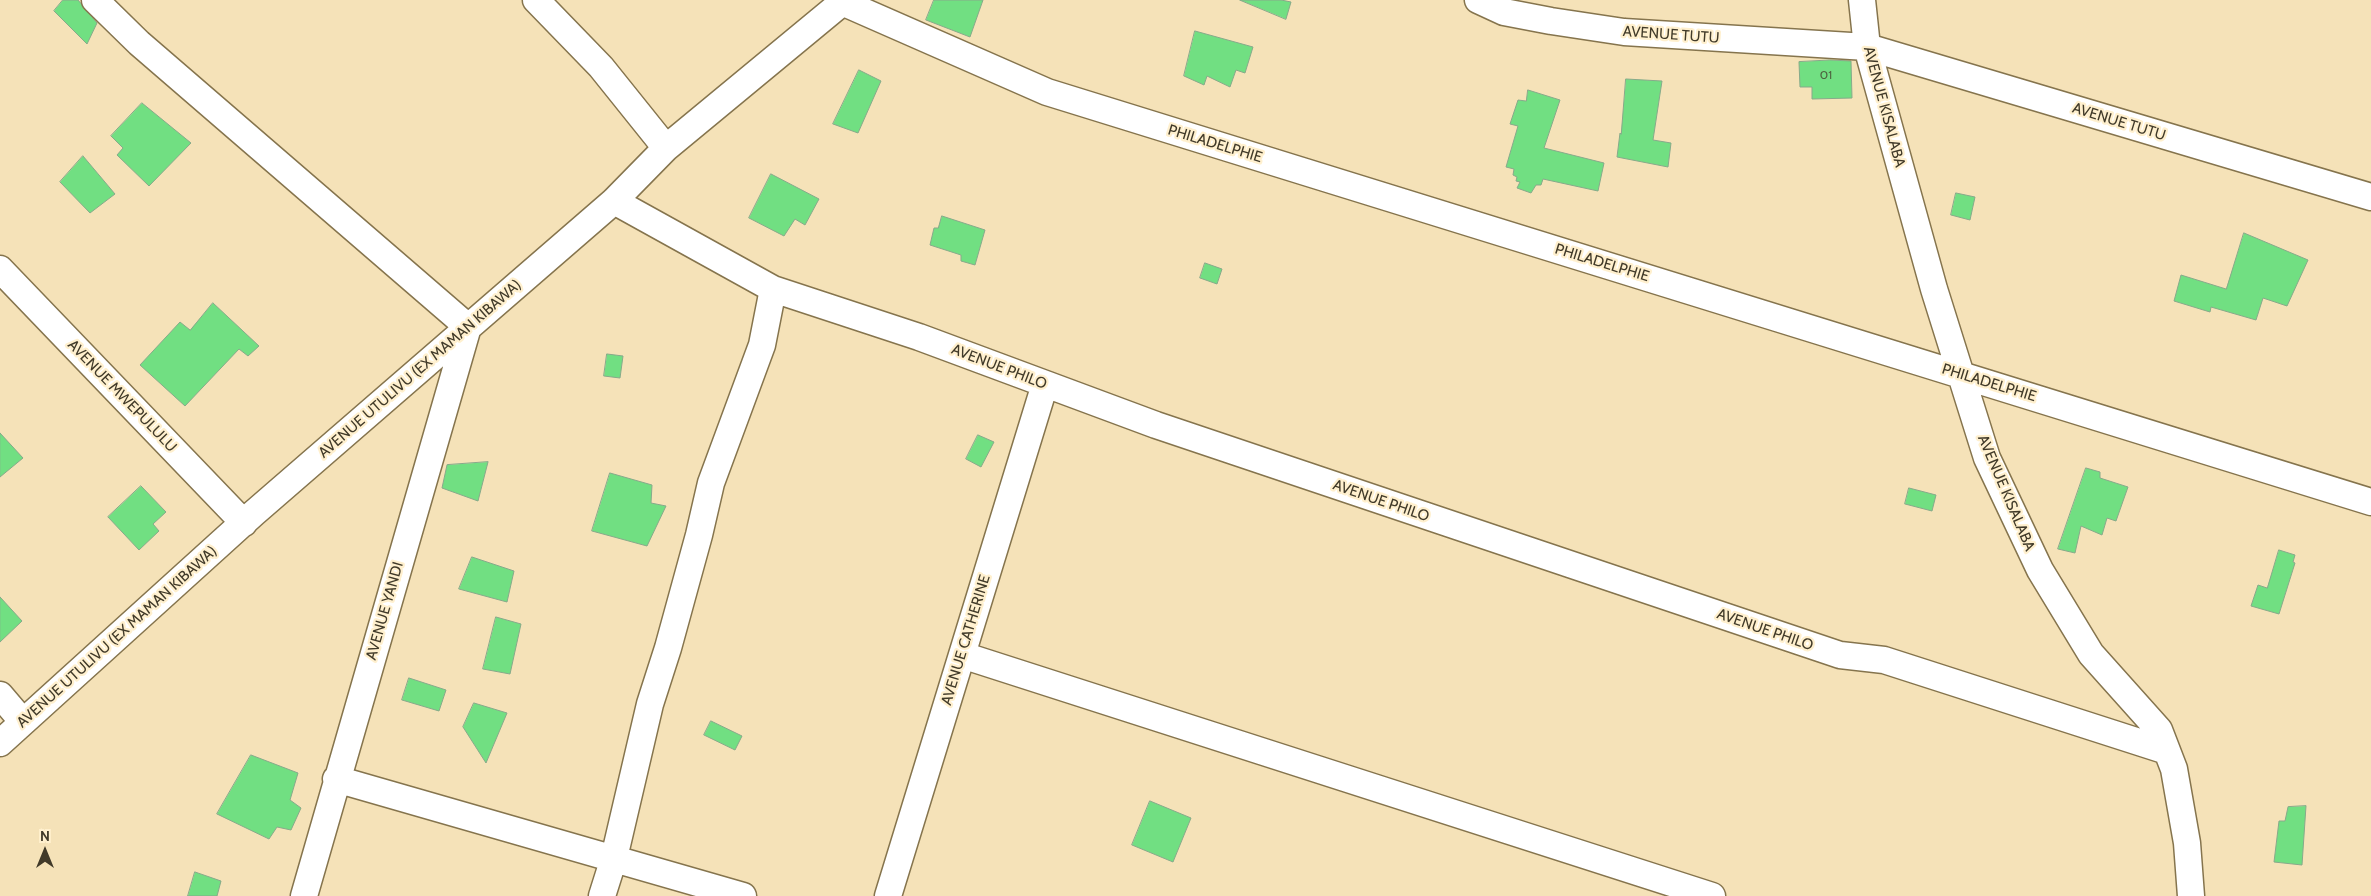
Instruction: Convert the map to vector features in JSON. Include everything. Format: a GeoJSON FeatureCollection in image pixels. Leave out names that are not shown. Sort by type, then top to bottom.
{"type":"FeatureCollection","features":[{"type":"Feature","properties":{"kind":"street"},"geometry":{"type":"LineString","coordinates":[[95,0],[139,43],[468,327]]}},
{"type":"Feature","properties":{"kind":"street"},"geometry":{"type":"LineString","coordinates":[[536,0],[601,67],[666,148]]}},
{"type":"Feature","properties":{"kind":"street","name":"AVENUE TUTU"},"geometry":{"type":"LineString","coordinates":[[1478,0],[1504,12],[1551,22],[1624,32],[1867,47],[2371,197]]}},
{"type":"Feature","properties":{"kind":"street","name":"AVENUE KISALABA"},"geometry":{"type":"LineString","coordinates":[[1862,0],[1867,47],[1934,289],[1988,458],[2040,570],[2091,654],[2159,730],[2174,769],[2187,844],[2191,896]]}},
{"type":"Feature","properties":{"kind":"street","name":"AVENUE UTULIVU (EX MAMAN KIBAWA)"},"geometry":{"type":"LineString","coordinates":[[0,743],[244,523],[614,201],[666,148],[843,1]]}},
{"type":"Feature","properties":{"kind":"street","name":"PHILADELPHIE"},"geometry":{"type":"LineString","coordinates":[[843,1],[1047,92],[2371,502]]}},
{"type":"Feature","properties":{"kind":"street","name":"AVENUE PHILO"},"geometry":{"type":"LineString","coordinates":[[614,201],[773,289],[920,337],[1166,428],[1840,655],[1884,660],[2167,751]]}},
{"type":"Feature","properties":{"kind":"street","name":"AVENUE MWEPULULU"},"geometry":{"type":"LineString","coordinates":[[0,270],[244,523]]}},
{"type":"Feature","properties":{"kind":"street"},"geometry":{"type":"LineString","coordinates":[[602,896],[614,858],[650,704],[668,648],[711,484],[762,344],[773,289]]}},
{"type":"Feature","properties":{"kind":"street","name":"AVENUE YANDI"},"geometry":{"type":"LineString","coordinates":[[304,896],[336,779],[468,327]]}},
{"type":"Feature","properties":{"kind":"street","name":"AVENUE CATHERINE"},"geometry":{"type":"LineString","coordinates":[[888,896],[1045,384]]}},
{"type":"Feature","properties":{"kind":"street"},"geometry":{"type":"LineString","coordinates":[[962,655],[1712,896]]}},
{"type":"Feature","properties":{"kind":"street"},"geometry":{"type":"LineString","coordinates":[[0,695],[22,722]]}},
{"type":"Feature","properties":{"kind":"street"},"geometry":{"type":"LineString","coordinates":[[336,779],[743,896]]}},
{"type":"Feature","properties":{"kind":"building"},"geometry":{"type":"Polygon","coordinates":[[[63,0],[78,0],[97,23],[87,44],[54,11],[63,0]]]}},
{"type":"Feature","properties":{"kind":"building"},"geometry":{"type":"Polygon","coordinates":[[[934,0],[983,0],[970,37],[926,20],[934,0]]]}},
{"type":"Feature","properties":{"kind":"building"},"geometry":{"type":"Polygon","coordinates":[[[1240,0],[1281,0],[1291,2],[1286,19],[1240,0]]]}},
{"type":"Feature","properties":{"kind":"building"},"geometry":{"type":"Polygon","coordinates":[[[1195,31],[1253,47],[1245,73],[1236,70],[1230,87],[1207,76],[1204,85],[1184,76],[1195,31]]]}},
{"type":"Feature","properties":{"kind":"building"},"geometry":{"type":"Polygon","coordinates":[[[1851,61],[1852,98],[1812,99],[1812,87],[1800,87],[1799,62],[1851,61]]]}},
{"type":"Feature","properties":{"kind":"building"},"geometry":{"type":"Polygon","coordinates":[[[859,70],[881,81],[858,133],[833,124],[859,70]]]}},
{"type":"Feature","properties":{"kind":"building"},"geometry":{"type":"Polygon","coordinates":[[[1626,79],[1662,81],[1653,140],[1671,143],[1668,167],[1617,157],[1626,79]]]}},
{"type":"Feature","properties":{"kind":"building"},"geometry":{"type":"Polygon","coordinates":[[[1528,90],[1560,100],[1544,148],[1604,163],[1598,191],[1543,179],[1541,185],[1536,185],[1531,193],[1517,188],[1520,182],[1516,181],[1517,177],[1513,175],[1514,169],[1506,167],[1518,126],[1510,124],[1518,100],[1526,101],[1528,90]]]}},
{"type":"Feature","properties":{"kind":"building"},"geometry":{"type":"Polygon","coordinates":[[[142,103],[191,143],[149,186],[117,155],[123,148],[111,136],[142,103]]]}},
{"type":"Feature","properties":{"kind":"building"},"geometry":{"type":"Polygon","coordinates":[[[83,156],[115,194],[90,213],[60,182],[83,156]]]}},
{"type":"Feature","properties":{"kind":"building"},"geometry":{"type":"Polygon","coordinates":[[[771,174],[819,199],[805,225],[795,219],[784,236],[749,218],[771,174]]]}},
{"type":"Feature","properties":{"kind":"building"},"geometry":{"type":"Polygon","coordinates":[[[1956,193],[1975,197],[1970,220],[1951,215],[1956,193]]]}},
{"type":"Feature","properties":{"kind":"building"},"geometry":{"type":"Polygon","coordinates":[[[942,216],[985,230],[975,265],[961,261],[961,255],[930,245],[934,228],[938,228],[942,216]]]}},
{"type":"Feature","properties":{"kind":"building"},"geometry":{"type":"Polygon","coordinates":[[[2244,233],[2308,260],[2287,306],[2263,298],[2256,320],[2211,307],[2210,312],[2174,301],[2181,275],[2226,289],[2244,233]]]}},
{"type":"Feature","properties":{"kind":"building"},"geometry":{"type":"Polygon","coordinates":[[[1205,263],[1222,269],[1217,284],[1200,278],[1205,263]]]}},
{"type":"Feature","properties":{"kind":"building"},"geometry":{"type":"Polygon","coordinates":[[[213,303],[259,346],[248,356],[239,349],[185,406],[140,365],[180,322],[190,330],[213,303]]]}},
{"type":"Feature","properties":{"kind":"building"},"geometry":{"type":"Polygon","coordinates":[[[607,354],[623,356],[620,378],[604,376],[607,354]]]}},
{"type":"Feature","properties":{"kind":"building"},"geometry":{"type":"Polygon","coordinates":[[[0,433],[23,458],[0,477],[0,433]]]}},
{"type":"Feature","properties":{"kind":"building"},"geometry":{"type":"Polygon","coordinates":[[[978,435],[994,442],[981,467],[966,459],[978,435]]]}},
{"type":"Feature","properties":{"kind":"building"},"geometry":{"type":"Polygon","coordinates":[[[488,462],[478,501],[442,488],[447,465],[488,462]]]}},
{"type":"Feature","properties":{"kind":"building"},"geometry":{"type":"Polygon","coordinates":[[[2086,468],[2100,472],[2100,478],[2128,487],[2116,521],[2107,518],[2102,535],[2081,526],[2075,553],[2058,549],[2086,468]]]}},
{"type":"Feature","properties":{"kind":"building"},"geometry":{"type":"Polygon","coordinates":[[[610,473],[652,485],[651,503],[666,506],[647,546],[592,531],[610,473]]]}},
{"type":"Feature","properties":{"kind":"building"},"geometry":{"type":"Polygon","coordinates":[[[141,486],[166,512],[153,524],[159,531],[139,550],[108,517],[141,486]]]}},
{"type":"Feature","properties":{"kind":"building"},"geometry":{"type":"Polygon","coordinates":[[[1909,488],[1936,495],[1932,511],[1905,504],[1909,488]]]}},
{"type":"Feature","properties":{"kind":"building"},"geometry":{"type":"Polygon","coordinates":[[[2279,550],[2295,555],[2293,562],[2295,563],[2279,614],[2251,606],[2258,585],[2267,588],[2279,550]]]}},
{"type":"Feature","properties":{"kind":"building"},"geometry":{"type":"Polygon","coordinates":[[[472,557],[514,571],[507,602],[459,589],[472,557]]]}},
{"type":"Feature","properties":{"kind":"building"},"geometry":{"type":"Polygon","coordinates":[[[0,597],[22,621],[0,642],[0,597]]]}},
{"type":"Feature","properties":{"kind":"building"},"geometry":{"type":"Polygon","coordinates":[[[496,617],[521,624],[510,674],[483,669],[496,617]]]}},
{"type":"Feature","properties":{"kind":"building"},"geometry":{"type":"Polygon","coordinates":[[[409,678],[446,690],[439,711],[402,700],[409,678]]]}},
{"type":"Feature","properties":{"kind":"building"},"geometry":{"type":"Polygon","coordinates":[[[474,703],[507,713],[486,763],[463,727],[474,703]]]}},
{"type":"Feature","properties":{"kind":"building"},"geometry":{"type":"Polygon","coordinates":[[[711,721],[742,736],[735,750],[704,735],[711,721]]]}},
{"type":"Feature","properties":{"kind":"building"},"geometry":{"type":"Polygon","coordinates":[[[251,755],[298,773],[290,800],[301,808],[291,830],[277,827],[269,839],[217,814],[251,755]]]}},
{"type":"Feature","properties":{"kind":"building"},"geometry":{"type":"Polygon","coordinates":[[[1150,801],[1191,818],[1173,862],[1132,845],[1150,801]]]}},
{"type":"Feature","properties":{"kind":"building"},"geometry":{"type":"Polygon","coordinates":[[[2306,806],[2302,865],[2274,862],[2279,821],[2285,821],[2288,807],[2306,806]]]}},
{"type":"Feature","properties":{"kind":"building"},"geometry":{"type":"Polygon","coordinates":[[[195,872],[221,881],[217,896],[188,896],[195,872]]]}}]}
